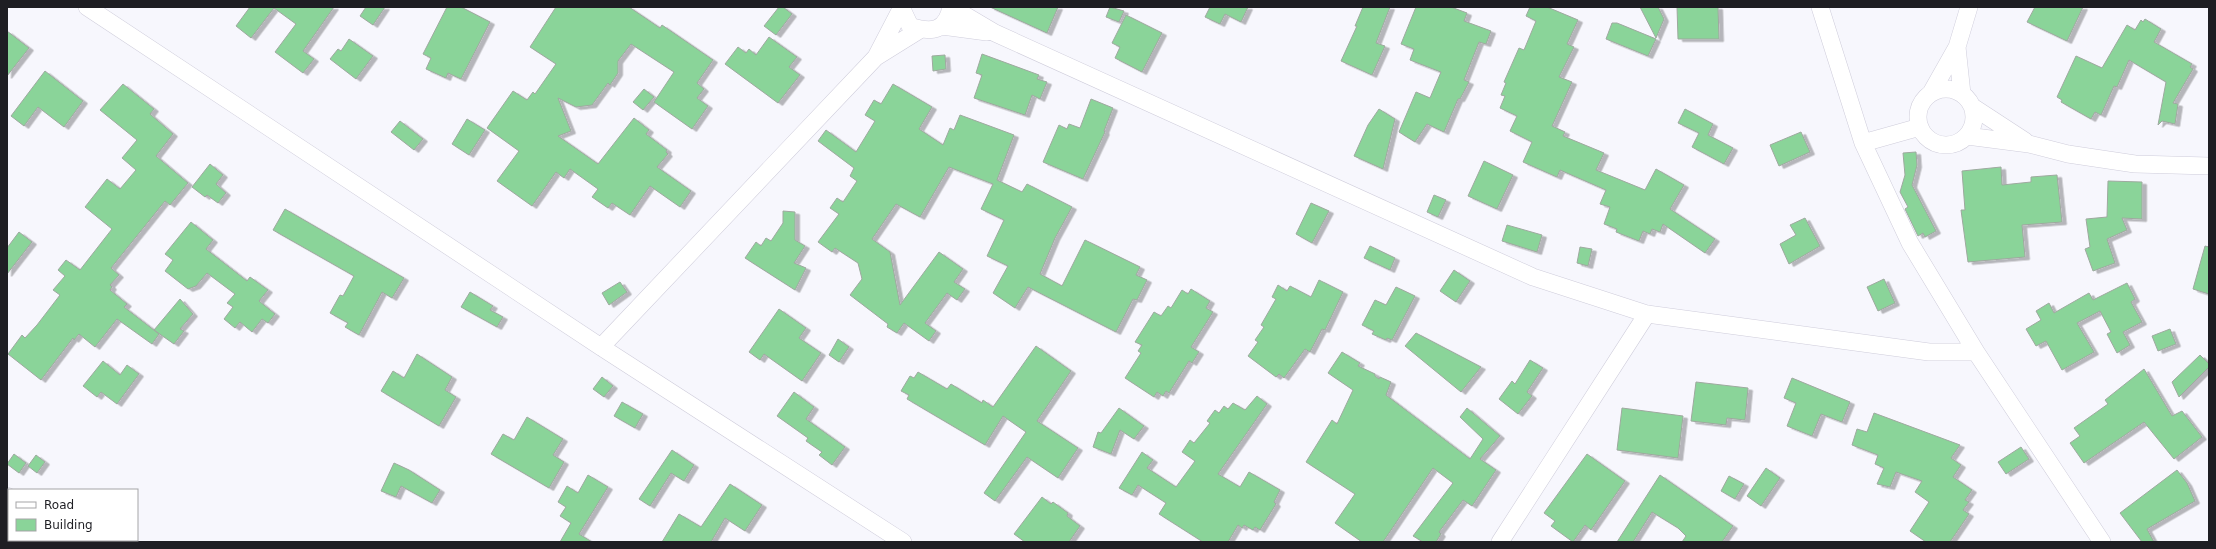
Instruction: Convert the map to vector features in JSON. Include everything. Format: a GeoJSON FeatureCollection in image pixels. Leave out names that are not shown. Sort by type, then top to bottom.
{"type":"FeatureCollection","features":[{"type":"Feature","properties":{"kind":"street"},"geometry":{"type":"LineString","coordinates":[[87,7],[601,347],[903,542]]}},
{"type":"Feature","properties":{"kind":"street"},"geometry":{"type":"LineString","coordinates":[[942,26],[949,18],[952,7],[995,33],[1533,276],[1648,314],[1929,352],[1976,352]]}},
{"type":"Feature","properties":{"kind":"street"},"geometry":{"type":"LineString","coordinates":[[1820,7],[1863,143],[1910,243],[1976,352],[2102,542]]}},
{"type":"Feature","properties":{"kind":"street"},"geometry":{"type":"LineString","coordinates":[[1969,7],[1957,47],[1932,92],[1924,99],[1919,108],[1918,118],[1920,127],[1928,138],[1941,145],[1951,145],[1959,142],[1967,136],[1972,127],[1974,117],[1973,107]]}},
{"type":"Feature","properties":{"kind":"street"},"geometry":{"type":"LineString","coordinates":[[876,57],[901,8]]}},
{"type":"Feature","properties":{"kind":"street"},"geometry":{"type":"LineString","coordinates":[[901,8],[910,26],[926,31],[942,26],[995,33]]}},
{"type":"Feature","properties":{"kind":"street"},"geometry":{"type":"LineString","coordinates":[[601,347],[876,57],[921,29]]}},
{"type":"Feature","properties":{"kind":"street"},"geometry":{"type":"LineString","coordinates":[[1957,47],[1962,94]]}},
{"type":"Feature","properties":{"kind":"street"},"geometry":{"type":"LineString","coordinates":[[1932,92],[1942,89],[1953,89],[1962,94],[1973,107],[2029,144]]}},
{"type":"Feature","properties":{"kind":"street"},"geometry":{"type":"LineString","coordinates":[[1863,143],[1920,127]]}},
{"type":"Feature","properties":{"kind":"street"},"geometry":{"type":"LineString","coordinates":[[1967,136],[2029,144],[2068,154],[2135,164],[2209,166]]}},
{"type":"Feature","properties":{"kind":"street"},"geometry":{"type":"LineString","coordinates":[[1500,542],[1648,314]]}},
{"type":"Feature","properties":{"kind":"building"},"geometry":{"type":"Polygon","coordinates":[[[250,7],[334,7],[303,51],[314,59],[303,73],[275,52],[296,24],[274,8],[251,38],[236,26],[250,7]]]}},
{"type":"Feature","properties":{"kind":"building"},"geometry":{"type":"Polygon","coordinates":[[[366,7],[385,7],[373,25],[360,16],[366,7]]]}},
{"type":"Feature","properties":{"kind":"building"},"geometry":{"type":"Polygon","coordinates":[[[447,7],[461,7],[490,22],[461,79],[448,73],[446,78],[426,69],[431,58],[423,54],[447,7]]]}},
{"type":"Feature","properties":{"kind":"building"},"geometry":{"type":"Polygon","coordinates":[[[556,7],[629,7],[660,28],[662,25],[713,60],[697,83],[704,89],[697,98],[708,106],[692,129],[654,102],[674,72],[631,44],[618,61],[618,73],[610,85],[608,83],[592,105],[576,107],[558,98],[571,131],[558,136],[598,164],[634,118],[649,130],[646,134],[667,150],[666,152],[668,154],[657,167],[691,191],[680,207],[650,186],[630,215],[612,203],[608,208],[592,197],[598,189],[570,169],[564,178],[556,172],[532,206],[497,181],[519,151],[487,128],[513,91],[527,100],[533,92],[535,94],[556,64],[530,47],[556,7]]]}},
{"type":"Feature","properties":{"kind":"building"},"geometry":{"type":"Polygon","coordinates":[[[779,7],[783,7],[792,14],[776,35],[764,26],[779,7]]]}},
{"type":"Feature","properties":{"kind":"building"},"geometry":{"type":"Polygon","coordinates":[[[990,7],[1058,7],[1047,33],[990,7]]]}},
{"type":"Feature","properties":{"kind":"building"},"geometry":{"type":"Polygon","coordinates":[[[1110,7],[1124,11],[1119,22],[1106,17],[1110,7]]]}},
{"type":"Feature","properties":{"kind":"building"},"geometry":{"type":"Polygon","coordinates":[[[1210,7],[1248,7],[1241,22],[1225,14],[1220,24],[1205,17],[1210,7]]]}},
{"type":"Feature","properties":{"kind":"building"},"geometry":{"type":"Polygon","coordinates":[[[1363,7],[1390,7],[1376,43],[1385,46],[1372,75],[1341,61],[1357,26],[1355,26],[1363,7]]]}},
{"type":"Feature","properties":{"kind":"building"},"geometry":{"type":"Polygon","coordinates":[[[1416,7],[1451,7],[1467,13],[1464,21],[1491,31],[1486,44],[1479,42],[1464,80],[1469,82],[1460,99],[1458,99],[1444,132],[1427,124],[1415,142],[1399,132],[1416,92],[1430,98],[1441,72],[1410,60],[1414,49],[1401,44],[1416,7]]]}},
{"type":"Feature","properties":{"kind":"building"},"geometry":{"type":"Polygon","coordinates":[[[1530,7],[1547,7],[1578,20],[1567,44],[1574,47],[1559,77],[1572,82],[1552,126],[1565,132],[1563,136],[1604,153],[1596,170],[1645,190],[1656,169],[1684,185],[1670,209],[1715,239],[1705,253],[1663,224],[1660,232],[1652,229],[1650,234],[1643,231],[1639,241],[1616,232],[1617,229],[1604,224],[1610,207],[1600,204],[1606,190],[1560,170],[1557,177],[1523,162],[1532,142],[1510,131],[1517,116],[1500,108],[1505,96],[1501,95],[1506,83],[1504,82],[1519,48],[1524,50],[1536,21],[1526,16],[1530,7]]]}},
{"type":"Feature","properties":{"kind":"building"},"geometry":{"type":"Polygon","coordinates":[[[1640,7],[1658,7],[1664,19],[1656,38],[1640,7]]]}},
{"type":"Feature","properties":{"kind":"building"},"geometry":{"type":"Polygon","coordinates":[[[1677,7],[1718,7],[1719,39],[1678,39],[1677,7]]]}},
{"type":"Feature","properties":{"kind":"building"},"geometry":{"type":"Polygon","coordinates":[[[2035,7],[2083,7],[2067,41],[2027,22],[2035,7]]]}},
{"type":"Feature","properties":{"kind":"building"},"geometry":{"type":"Polygon","coordinates":[[[1126,15],[1162,33],[1142,72],[1115,58],[1120,47],[1112,43],[1126,15]]]}},
{"type":"Feature","properties":{"kind":"building"},"geometry":{"type":"Polygon","coordinates":[[[2145,19],[2161,29],[2154,42],[2192,64],[2190,67],[2193,69],[2173,103],[2178,104],[2175,124],[2162,121],[2158,125],[2166,82],[2129,60],[2117,87],[2114,86],[2101,115],[2095,112],[2091,119],[2061,102],[2062,100],[2057,97],[2076,56],[2102,68],[2127,25],[2135,30],[2141,20],[2143,22],[2145,19]]]}},
{"type":"Feature","properties":{"kind":"building"},"geometry":{"type":"Polygon","coordinates":[[[1612,23],[1617,23],[1656,39],[1648,56],[1606,39],[1612,23]]]}},
{"type":"Feature","properties":{"kind":"building"},"geometry":{"type":"Polygon","coordinates":[[[7,31],[29,48],[7,76],[7,31]]]}},
{"type":"Feature","properties":{"kind":"building"},"geometry":{"type":"Polygon","coordinates":[[[769,37],[797,57],[789,67],[800,75],[778,103],[725,64],[738,47],[746,53],[749,49],[756,55],[769,37]]]}},
{"type":"Feature","properties":{"kind":"building"},"geometry":{"type":"Polygon","coordinates":[[[349,39],[373,56],[356,79],[330,59],[338,49],[341,51],[349,39]]]}},
{"type":"Feature","properties":{"kind":"building"},"geometry":{"type":"Polygon","coordinates":[[[982,54],[1039,75],[1037,79],[1047,82],[1040,99],[1032,95],[1025,115],[974,98],[982,75],[976,73],[982,54]]]}},
{"type":"Feature","properties":{"kind":"building"},"geometry":{"type":"Polygon","coordinates":[[[945,55],[946,69],[933,71],[932,56],[945,55]]]}},
{"type":"Feature","properties":{"kind":"building"},"geometry":{"type":"Polygon","coordinates":[[[45,71],[83,101],[64,127],[38,107],[24,126],[11,116],[45,71]]]}},
{"type":"Feature","properties":{"kind":"building"},"geometry":{"type":"Polygon","coordinates":[[[123,84],[154,109],[150,114],[173,134],[156,156],[188,183],[170,205],[165,201],[111,268],[119,275],[110,285],[112,287],[110,290],[127,304],[124,307],[159,334],[152,344],[117,319],[95,347],[79,334],[74,340],[73,338],[41,380],[8,354],[22,335],[25,338],[37,325],[60,295],[53,290],[65,276],[58,270],[66,260],[80,270],[112,229],[85,207],[107,179],[120,189],[136,170],[122,158],[137,140],[100,110],[123,84]]]}},
{"type":"Feature","properties":{"kind":"building"},"geometry":{"type":"Polygon","coordinates":[[[893,84],[932,107],[919,129],[943,145],[950,128],[954,130],[960,115],[1014,135],[997,180],[1022,192],[1027,184],[1072,207],[1055,238],[1040,274],[1062,286],[1085,240],[1140,267],[1136,275],[1147,280],[1137,300],[1133,299],[1116,332],[1028,287],[1015,308],[993,293],[1008,266],[987,256],[1004,220],[981,209],[993,184],[949,167],[920,217],[896,204],[872,239],[890,252],[900,305],[939,252],[963,269],[954,282],[965,289],[957,300],[947,293],[925,323],[936,331],[929,341],[904,323],[897,333],[887,327],[888,324],[850,295],[862,279],[858,263],[835,248],[832,252],[818,242],[839,214],[830,208],[837,198],[843,202],[857,181],[850,176],[854,168],[818,141],[826,130],[856,152],[875,121],[865,115],[874,100],[881,104],[893,84]]]}},
{"type":"Feature","properties":{"kind":"building"},"geometry":{"type":"Polygon","coordinates":[[[644,89],[654,97],[643,110],[633,102],[644,89]]]}},
{"type":"Feature","properties":{"kind":"building"},"geometry":{"type":"Polygon","coordinates":[[[1091,99],[1113,108],[1104,131],[1105,132],[1083,179],[1043,162],[1059,125],[1067,129],[1069,124],[1080,128],[1091,99]]]}},
{"type":"Feature","properties":{"kind":"building"},"geometry":{"type":"Polygon","coordinates":[[[1379,109],[1395,119],[1383,169],[1354,156],[1368,125],[1379,109]]]}},
{"type":"Feature","properties":{"kind":"building"},"geometry":{"type":"Polygon","coordinates":[[[1685,109],[1713,124],[1708,135],[1733,148],[1724,164],[1692,147],[1699,133],[1678,123],[1685,109]]]}},
{"type":"Feature","properties":{"kind":"building"},"geometry":{"type":"Polygon","coordinates":[[[467,119],[485,130],[469,155],[452,144],[467,119]]]}},
{"type":"Feature","properties":{"kind":"building"},"geometry":{"type":"Polygon","coordinates":[[[400,121],[423,139],[414,150],[391,132],[400,121]]]}},
{"type":"Feature","properties":{"kind":"building"},"geometry":{"type":"Polygon","coordinates":[[[1801,132],[1810,152],[1779,166],[1770,145],[1801,132]]]}},
{"type":"Feature","properties":{"kind":"building"},"geometry":{"type":"Polygon","coordinates":[[[1916,152],[1917,165],[1912,185],[1936,231],[1925,237],[1923,233],[1918,236],[1905,209],[1908,207],[1900,192],[1905,175],[1903,153],[1916,152]]]}},
{"type":"Feature","properties":{"kind":"building"},"geometry":{"type":"Polygon","coordinates":[[[1484,161],[1513,175],[1497,209],[1468,196],[1484,161]]]}},
{"type":"Feature","properties":{"kind":"building"},"geometry":{"type":"Polygon","coordinates":[[[210,164],[223,175],[216,184],[226,193],[218,203],[207,195],[205,197],[192,187],[210,164]]]}},
{"type":"Feature","properties":{"kind":"building"},"geometry":{"type":"Polygon","coordinates":[[[2001,167],[2002,185],[2031,182],[2031,177],[2057,175],[2062,222],[2022,225],[2025,257],[1968,262],[1961,210],[1965,210],[1962,171],[2001,167]]]}},
{"type":"Feature","properties":{"kind":"building"},"geometry":{"type":"Polygon","coordinates":[[[2108,181],[2142,182],[2142,219],[2122,218],[2127,230],[2107,239],[2115,263],[2093,271],[2085,249],[2090,247],[2086,219],[2107,217],[2108,181]]]}},
{"type":"Feature","properties":{"kind":"building"},"geometry":{"type":"Polygon","coordinates":[[[1434,195],[1446,200],[1438,217],[1427,212],[1434,195]]]}},
{"type":"Feature","properties":{"kind":"building"},"geometry":{"type":"Polygon","coordinates":[[[1311,203],[1329,211],[1312,243],[1296,234],[1311,203]]]}},
{"type":"Feature","properties":{"kind":"building"},"geometry":{"type":"Polygon","coordinates":[[[285,209],[404,278],[392,298],[382,292],[359,335],[345,327],[348,323],[330,313],[340,295],[343,296],[354,276],[273,230],[285,209]]]}},
{"type":"Feature","properties":{"kind":"building"},"geometry":{"type":"Polygon","coordinates":[[[783,211],[795,212],[795,240],[805,246],[794,263],[806,268],[795,290],[745,258],[756,242],[761,246],[766,238],[771,241],[783,223],[783,211]]]}},
{"type":"Feature","properties":{"kind":"building"},"geometry":{"type":"Polygon","coordinates":[[[1805,218],[1820,246],[1789,264],[1780,244],[1796,235],[1790,225],[1805,218]]]}},
{"type":"Feature","properties":{"kind":"building"},"geometry":{"type":"Polygon","coordinates":[[[191,222],[213,240],[206,249],[247,281],[250,277],[268,290],[259,301],[275,314],[268,323],[262,319],[252,332],[240,322],[235,328],[224,319],[233,307],[227,303],[235,294],[207,273],[196,286],[188,289],[165,271],[173,260],[165,254],[191,222]]]}},
{"type":"Feature","properties":{"kind":"building"},"geometry":{"type":"Polygon","coordinates":[[[1507,225],[1542,235],[1537,252],[1502,241],[1507,225]]]}},
{"type":"Feature","properties":{"kind":"building"},"geometry":{"type":"Polygon","coordinates":[[[19,232],[32,242],[7,274],[7,248],[19,232]]]}},
{"type":"Feature","properties":{"kind":"building"},"geometry":{"type":"Polygon","coordinates":[[[1370,246],[1395,258],[1390,270],[1364,258],[1370,246]]]}},
{"type":"Feature","properties":{"kind":"building"},"geometry":{"type":"Polygon","coordinates":[[[2205,246],[2209,247],[2209,294],[2193,289],[2205,246]]]}},
{"type":"Feature","properties":{"kind":"building"},"geometry":{"type":"Polygon","coordinates":[[[1580,247],[1592,249],[1588,266],[1577,263],[1580,247]]]}},
{"type":"Feature","properties":{"kind":"building"},"geometry":{"type":"Polygon","coordinates":[[[1454,270],[1470,281],[1456,302],[1440,291],[1454,270]]]}},
{"type":"Feature","properties":{"kind":"building"},"geometry":{"type":"Polygon","coordinates":[[[1884,279],[1895,303],[1878,311],[1867,287],[1884,279]]]}},
{"type":"Feature","properties":{"kind":"building"},"geometry":{"type":"Polygon","coordinates":[[[1319,280],[1343,292],[1325,330],[1322,329],[1310,352],[1305,349],[1284,378],[1279,374],[1276,377],[1248,356],[1258,342],[1255,340],[1264,327],[1261,325],[1276,299],[1272,297],[1278,285],[1287,291],[1290,286],[1311,297],[1319,280]]]}},
{"type":"Feature","properties":{"kind":"building"},"geometry":{"type":"Polygon","coordinates":[[[620,282],[627,292],[609,305],[602,293],[620,282]]]}},
{"type":"Feature","properties":{"kind":"building"},"geometry":{"type":"Polygon","coordinates":[[[2127,283],[2135,299],[2131,302],[2142,322],[2123,332],[2130,345],[2117,353],[2107,334],[2111,332],[2100,311],[2077,323],[2094,352],[2062,370],[2046,341],[2036,346],[2026,329],[2041,320],[2036,311],[2049,303],[2054,313],[2089,293],[2093,300],[2127,283]]]}},
{"type":"Feature","properties":{"kind":"building"},"geometry":{"type":"Polygon","coordinates":[[[1396,287],[1415,296],[1392,340],[1387,338],[1386,340],[1372,334],[1374,331],[1362,325],[1375,300],[1386,305],[1396,287]]]}},
{"type":"Feature","properties":{"kind":"building"},"geometry":{"type":"Polygon","coordinates":[[[1191,289],[1210,301],[1206,308],[1213,312],[1191,347],[1199,352],[1192,363],[1189,361],[1169,393],[1166,391],[1163,396],[1157,392],[1154,397],[1125,378],[1141,353],[1138,351],[1142,345],[1135,342],[1154,312],[1161,316],[1168,306],[1171,308],[1182,290],[1188,294],[1191,289]]]}},
{"type":"Feature","properties":{"kind":"building"},"geometry":{"type":"Polygon","coordinates":[[[470,292],[493,306],[490,310],[503,317],[497,327],[461,307],[470,292]]]}},
{"type":"Feature","properties":{"kind":"building"},"geometry":{"type":"Polygon","coordinates":[[[180,299],[193,314],[180,329],[184,331],[174,344],[154,330],[180,299]]]}},
{"type":"Feature","properties":{"kind":"building"},"geometry":{"type":"Polygon","coordinates":[[[779,309],[806,328],[799,338],[821,353],[802,381],[764,354],[760,360],[749,352],[779,309]]]}},
{"type":"Feature","properties":{"kind":"building"},"geometry":{"type":"Polygon","coordinates":[[[2170,329],[2176,344],[2158,351],[2152,336],[2170,329]]]}},
{"type":"Feature","properties":{"kind":"building"},"geometry":{"type":"Polygon","coordinates":[[[1416,333],[1481,367],[1461,392],[1405,346],[1416,333]]]}},
{"type":"Feature","properties":{"kind":"building"},"geometry":{"type":"Polygon","coordinates":[[[838,339],[849,347],[839,362],[829,355],[838,339]]]}},
{"type":"Feature","properties":{"kind":"building"},"geometry":{"type":"Polygon","coordinates":[[[1036,346],[1071,371],[1037,421],[1078,448],[1058,478],[1027,457],[995,501],[984,493],[1026,432],[1003,416],[985,445],[907,399],[909,395],[901,391],[910,376],[914,378],[918,372],[947,389],[951,384],[982,403],[983,400],[993,407],[1036,346]]]}},
{"type":"Feature","properties":{"kind":"building"},"geometry":{"type":"Polygon","coordinates":[[[1342,352],[1360,363],[1358,366],[1375,374],[1375,376],[1379,379],[1380,377],[1391,382],[1386,395],[1470,459],[1483,439],[1460,417],[1467,408],[1500,436],[1480,459],[1496,470],[1472,506],[1463,500],[1439,532],[1441,534],[1436,542],[1423,542],[1413,536],[1453,483],[1433,468],[1383,542],[1362,542],[1335,523],[1355,494],[1306,462],[1332,420],[1337,424],[1353,390],[1328,373],[1342,352]]]}},
{"type":"Feature","properties":{"kind":"building"},"geometry":{"type":"Polygon","coordinates":[[[417,354],[452,377],[445,390],[456,397],[439,426],[381,391],[393,371],[404,378],[417,354]]]}},
{"type":"Feature","properties":{"kind":"building"},"geometry":{"type":"Polygon","coordinates":[[[2200,355],[2209,364],[2209,367],[2179,397],[2172,382],[2200,355]]]}},
{"type":"Feature","properties":{"kind":"building"},"geometry":{"type":"Polygon","coordinates":[[[1530,360],[1543,368],[1527,392],[1532,396],[1518,414],[1499,399],[1512,381],[1515,384],[1530,360]]]}},
{"type":"Feature","properties":{"kind":"building"},"geometry":{"type":"Polygon","coordinates":[[[103,361],[120,375],[127,365],[139,374],[117,404],[101,392],[97,397],[83,386],[103,361]]]}},
{"type":"Feature","properties":{"kind":"building"},"geometry":{"type":"Polygon","coordinates":[[[2144,369],[2172,416],[2182,411],[2202,437],[2174,459],[2144,422],[2084,463],[2070,443],[2080,436],[2074,428],[2108,404],[2105,400],[2144,369]]]}},
{"type":"Feature","properties":{"kind":"building"},"geometry":{"type":"Polygon","coordinates":[[[602,377],[613,386],[604,397],[593,389],[602,377]]]}},
{"type":"Feature","properties":{"kind":"building"},"geometry":{"type":"Polygon","coordinates":[[[1792,378],[1850,402],[1842,422],[1821,414],[1812,436],[1787,426],[1796,403],[1784,398],[1792,378]]]}},
{"type":"Feature","properties":{"kind":"building"},"geometry":{"type":"Polygon","coordinates":[[[1696,382],[1748,388],[1745,420],[1727,418],[1726,425],[1691,421],[1696,382]]]}},
{"type":"Feature","properties":{"kind":"building"},"geometry":{"type":"Polygon","coordinates":[[[794,392],[814,407],[806,419],[845,447],[832,465],[819,455],[822,452],[806,441],[808,438],[777,416],[794,392]]]}},
{"type":"Feature","properties":{"kind":"building"},"geometry":{"type":"Polygon","coordinates":[[[1257,396],[1267,404],[1218,474],[1240,487],[1249,472],[1280,490],[1274,502],[1276,504],[1260,530],[1255,527],[1253,530],[1244,525],[1242,528],[1238,525],[1228,542],[1203,542],[1159,514],[1166,503],[1138,485],[1132,495],[1119,488],[1142,452],[1153,460],[1147,468],[1176,487],[1195,461],[1182,452],[1190,440],[1194,443],[1210,423],[1207,421],[1215,410],[1219,413],[1224,406],[1228,409],[1233,403],[1245,410],[1257,396]]]}},
{"type":"Feature","properties":{"kind":"building"},"geometry":{"type":"Polygon","coordinates":[[[622,402],[643,414],[635,428],[614,416],[622,402]]]}},
{"type":"Feature","properties":{"kind":"building"},"geometry":{"type":"Polygon","coordinates":[[[1119,408],[1144,426],[1134,439],[1120,430],[1111,454],[1093,447],[1098,432],[1101,433],[1119,408]]]}},
{"type":"Feature","properties":{"kind":"building"},"geometry":{"type":"Polygon","coordinates":[[[1622,408],[1683,416],[1678,458],[1617,450],[1622,408]]]}},
{"type":"Feature","properties":{"kind":"building"},"geometry":{"type":"Polygon","coordinates":[[[1874,413],[1960,445],[1951,458],[1961,465],[1953,477],[1972,490],[1965,500],[1969,502],[1963,510],[1969,514],[1950,542],[1926,542],[1910,531],[1929,502],[1915,492],[1922,481],[1896,472],[1890,487],[1877,484],[1884,468],[1875,464],[1878,455],[1852,445],[1857,429],[1867,432],[1874,413]]]}},
{"type":"Feature","properties":{"kind":"building"},"geometry":{"type":"Polygon","coordinates":[[[527,417],[563,439],[553,455],[564,462],[549,488],[491,454],[503,434],[514,440],[527,417]]]}},
{"type":"Feature","properties":{"kind":"building"},"geometry":{"type":"Polygon","coordinates":[[[2021,447],[2029,459],[2006,474],[1998,462],[2021,447]]]}},
{"type":"Feature","properties":{"kind":"building"},"geometry":{"type":"Polygon","coordinates":[[[672,450],[694,465],[684,481],[671,473],[650,506],[639,499],[672,450]]]}},
{"type":"Feature","properties":{"kind":"building"},"geometry":{"type":"Polygon","coordinates":[[[14,454],[26,463],[19,473],[7,464],[14,454]]]}},
{"type":"Feature","properties":{"kind":"building"},"geometry":{"type":"Polygon","coordinates":[[[1587,454],[1625,481],[1591,530],[1585,525],[1573,542],[1551,526],[1555,521],[1544,513],[1587,454]]]}},
{"type":"Feature","properties":{"kind":"building"},"geometry":{"type":"Polygon","coordinates":[[[36,455],[45,462],[37,473],[28,466],[36,455]]]}},
{"type":"Feature","properties":{"kind":"building"},"geometry":{"type":"Polygon","coordinates":[[[394,463],[409,470],[440,490],[432,503],[401,486],[396,497],[381,491],[394,463]]]}},
{"type":"Feature","properties":{"kind":"building"},"geometry":{"type":"Polygon","coordinates":[[[1766,468],[1780,478],[1761,506],[1747,496],[1766,468]]]}},
{"type":"Feature","properties":{"kind":"building"},"geometry":{"type":"Polygon","coordinates":[[[2177,470],[2187,483],[2195,501],[2147,529],[2154,542],[2142,542],[2120,513],[2177,470]]]}},
{"type":"Feature","properties":{"kind":"building"},"geometry":{"type":"Polygon","coordinates":[[[588,475],[608,487],[579,534],[592,542],[560,542],[571,523],[560,516],[566,507],[558,502],[567,486],[578,493],[588,475]]]}},
{"type":"Feature","properties":{"kind":"building"},"geometry":{"type":"Polygon","coordinates":[[[1660,475],[1733,526],[1722,542],[1682,542],[1686,536],[1678,528],[1652,512],[1633,542],[1617,542],[1660,475]]]}},
{"type":"Feature","properties":{"kind":"building"},"geometry":{"type":"Polygon","coordinates":[[[1729,476],[1744,484],[1735,499],[1721,491],[1729,476]]]}},
{"type":"Feature","properties":{"kind":"building"},"geometry":{"type":"Polygon","coordinates":[[[730,484],[762,505],[745,531],[725,518],[711,542],[662,542],[679,514],[701,527],[730,484]]]}},
{"type":"Feature","properties":{"kind":"building"},"geometry":{"type":"Polygon","coordinates":[[[1042,497],[1051,504],[1053,502],[1068,513],[1067,516],[1080,526],[1069,542],[1025,542],[1014,534],[1042,497]]]}}]}
